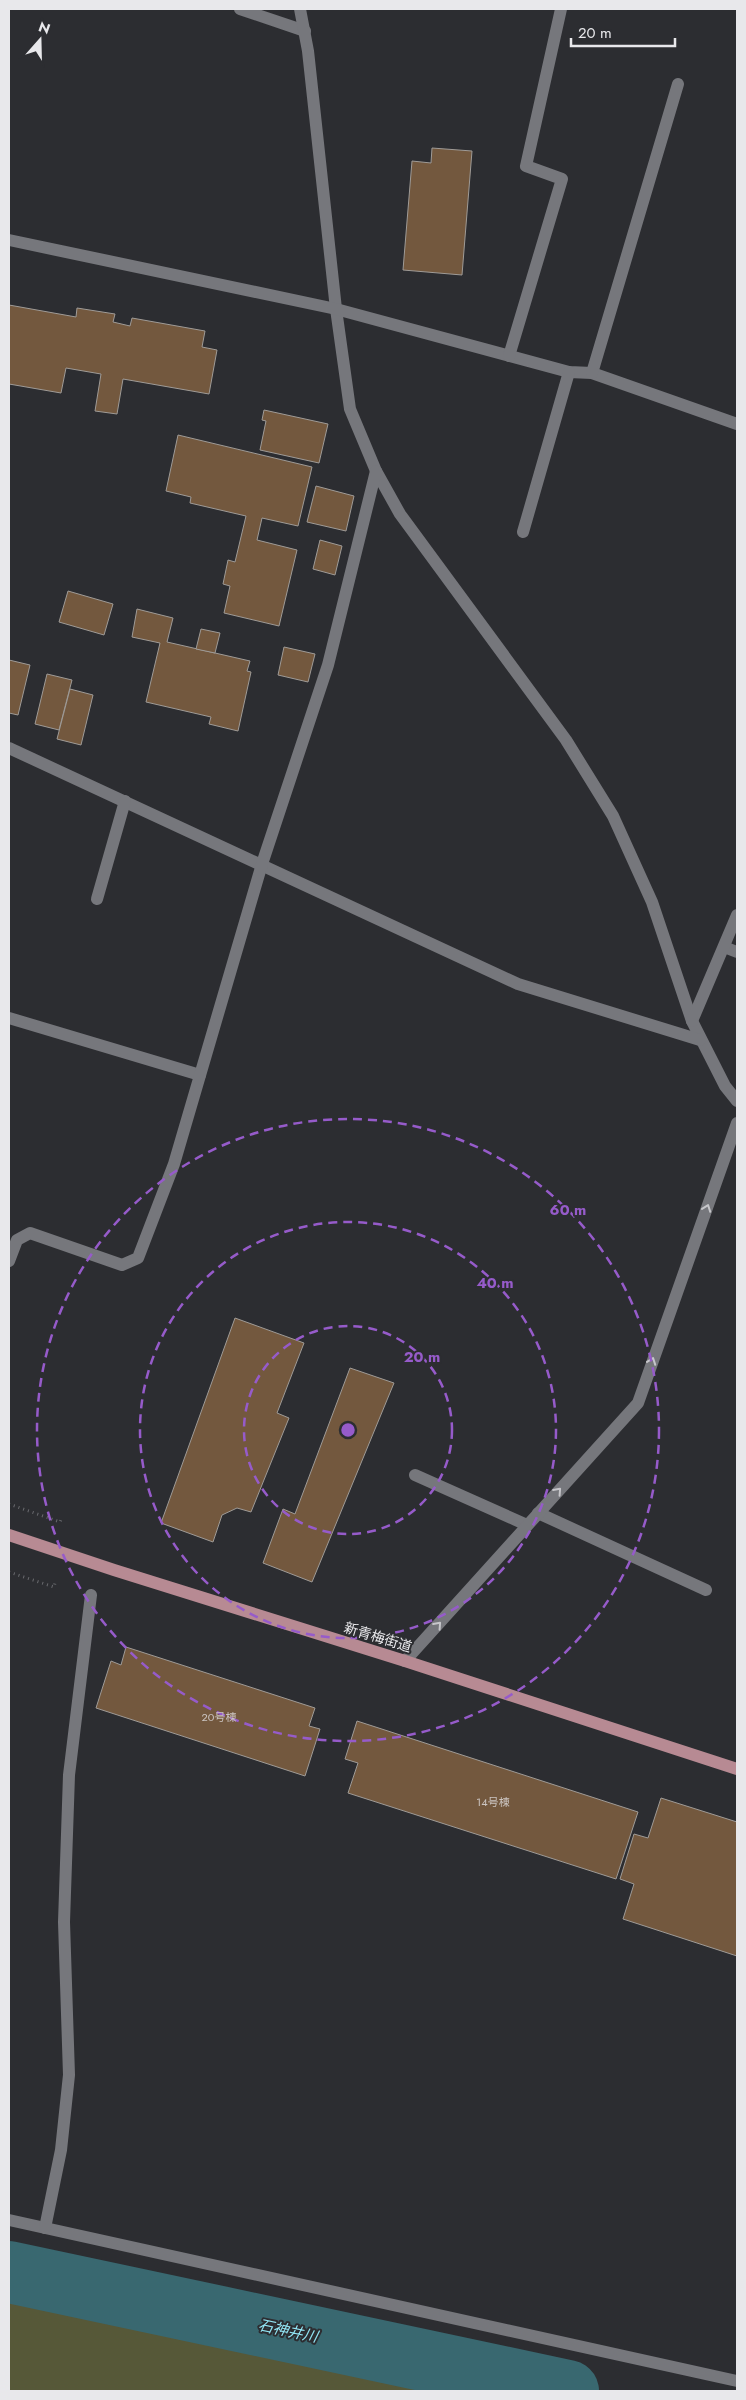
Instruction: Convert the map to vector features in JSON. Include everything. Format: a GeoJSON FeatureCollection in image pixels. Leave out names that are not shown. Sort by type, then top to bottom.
{"type":"FeatureCollection","features":[{"type":"Feature","properties":{"kind":"main road","name":"新青梅街道"},"geometry":{"type":"LineString","coordinates":[[9,1535],[737,1768]]}},
{"type":"Feature","properties":{"kind":"street"},"geometry":{"type":"LineString","coordinates":[[240,9],[305,30]]}},
{"type":"Feature","properties":{"kind":"street"},"geometry":{"type":"LineString","coordinates":[[300,9],[305,30],[336,309],[350,409],[376,471],[400,514],[566,740],[613,816],[652,902],[700,1040],[725,1086],[737,1101]]}},
{"type":"Feature","properties":{"kind":"street"},"geometry":{"type":"LineString","coordinates":[[509,356],[562,179],[526,166],[561,9]]}},
{"type":"Feature","properties":{"kind":"street"},"geometry":{"type":"LineString","coordinates":[[592,373],[678,84]]}},
{"type":"Feature","properties":{"kind":"street"},"geometry":{"type":"LineString","coordinates":[[9,240],[336,309],[569,372],[592,373],[737,424]]}},
{"type":"Feature","properties":{"kind":"street"},"geometry":{"type":"LineString","coordinates":[[524,532],[569,372]]}},
{"type":"Feature","properties":{"kind":"street"},"geometry":{"type":"LineString","coordinates":[[9,1261],[17,1240],[30,1233],[122,1265],[138,1258],[174,1164],[262,864],[328,665],[376,471]]}},
{"type":"Feature","properties":{"kind":"street"},"geometry":{"type":"LineString","coordinates":[[9,748],[518,984],[700,1040]]}},
{"type":"Feature","properties":{"kind":"street"},"geometry":{"type":"LineString","coordinates":[[97,899],[125,801]]}},
{"type":"Feature","properties":{"kind":"street"},"geometry":{"type":"LineString","coordinates":[[692,1021],[737,916]]}},
{"type":"Feature","properties":{"kind":"street"},"geometry":{"type":"LineString","coordinates":[[724,947],[737,952]]}},
{"type":"Feature","properties":{"kind":"street"},"geometry":{"type":"LineString","coordinates":[[9,1018],[200,1075]]}},
{"type":"Feature","properties":{"kind":"street"},"geometry":{"type":"LineString","coordinates":[[405,1661],[638,1403],[737,1123]]}},
{"type":"Feature","properties":{"kind":"street"},"geometry":{"type":"LineString","coordinates":[[415,1475],[527,1525]]}},
{"type":"Feature","properties":{"kind":"street"},"geometry":{"type":"LineString","coordinates":[[538,1512],[706,1590]]}},
{"type":"Feature","properties":{"kind":"street"},"geometry":{"type":"LineString","coordinates":[[45,2228],[61,2150],[69,2075],[64,1922],[68,1775],[91,1595]]}},
{"type":"Feature","properties":{"kind":"street"},"geometry":{"type":"LineString","coordinates":[[9,2220],[737,2381]]}},
{"type":"Feature","properties":{"kind":"path"},"geometry":{"type":"LineString","coordinates":[[9,1504],[60,1522],[62,1517]]}},
{"type":"Feature","properties":{"kind":"path"},"geometry":{"type":"LineString","coordinates":[[9,1572],[54,1587],[55,1583]]}},
{"type":"Feature","properties":{"kind":"green space"},"geometry":{"type":"Polygon","coordinates":[[[9,2302],[478,2391],[9,2391],[9,2302]]]}},
{"type":"Feature","properties":{"kind":"building"},"geometry":{"type":"Polygon","coordinates":[[[432,148],[472,151],[462,275],[403,270],[412,161],[431,163],[432,148]]]}},
{"type":"Feature","properties":{"kind":"building"},"geometry":{"type":"Polygon","coordinates":[[[9,305],[76,317],[77,308],[115,314],[113,322],[130,326],[132,318],[205,331],[202,347],[217,350],[209,394],[123,379],[117,414],[95,411],[101,374],[66,368],[61,393],[9,384],[9,305]]]}},
{"type":"Feature","properties":{"kind":"building"},"geometry":{"type":"Polygon","coordinates":[[[264,410],[328,424],[319,463],[260,450],[266,421],[262,420],[264,410]]]}},
{"type":"Feature","properties":{"kind":"building"},"geometry":{"type":"Polygon","coordinates":[[[178,435],[312,467],[298,526],[262,518],[257,540],[297,550],[279,626],[224,613],[230,586],[223,584],[228,560],[235,562],[246,516],[190,503],[191,497],[166,491],[178,435]]]}},
{"type":"Feature","properties":{"kind":"building"},"geometry":{"type":"Polygon","coordinates":[[[316,486],[354,496],[346,531],[307,522],[316,486]]]}},
{"type":"Feature","properties":{"kind":"building"},"geometry":{"type":"Polygon","coordinates":[[[320,540],[342,546],[335,575],[313,569],[320,540]]]}},
{"type":"Feature","properties":{"kind":"building"},"geometry":{"type":"Polygon","coordinates":[[[68,591],[113,604],[104,635],[59,622],[68,591]]]}},
{"type":"Feature","properties":{"kind":"building"},"geometry":{"type":"Polygon","coordinates":[[[137,609],[173,618],[167,642],[250,661],[247,671],[251,672],[238,731],[209,724],[211,717],[146,702],[160,643],[132,637],[137,609]]]}},
{"type":"Feature","properties":{"kind":"building"},"geometry":{"type":"Polygon","coordinates":[[[201,629],[220,633],[215,653],[196,649],[201,629]]]}},
{"type":"Feature","properties":{"kind":"building"},"geometry":{"type":"Polygon","coordinates":[[[284,647],[315,654],[308,682],[278,675],[284,647]]]}},
{"type":"Feature","properties":{"kind":"building"},"geometry":{"type":"Polygon","coordinates":[[[9,660],[30,665],[18,715],[9,713],[9,660]]]}},
{"type":"Feature","properties":{"kind":"building"},"geometry":{"type":"Polygon","coordinates":[[[47,674],[72,680],[59,730],[35,724],[47,674]]]}},
{"type":"Feature","properties":{"kind":"building"},"geometry":{"type":"Polygon","coordinates":[[[70,689],[93,695],[81,745],[57,739],[70,689]]]}},
{"type":"Feature","properties":{"kind":"building"},"geometry":{"type":"Polygon","coordinates":[[[235,1318],[304,1343],[277,1413],[289,1418],[251,1512],[237,1508],[222,1515],[213,1542],[161,1523],[235,1318]]]}},
{"type":"Feature","properties":{"kind":"building"},"geometry":{"type":"Polygon","coordinates":[[[350,1368],[394,1383],[312,1582],[263,1563],[283,1509],[295,1514],[350,1368]]]}},
{"type":"Feature","properties":{"kind":"building"},"geometry":{"type":"Polygon","coordinates":[[[126,1647],[315,1708],[309,1726],[320,1729],[305,1776],[96,1708],[111,1661],[121,1665],[126,1647]]]}},
{"type":"Feature","properties":{"kind":"building"},"geometry":{"type":"Polygon","coordinates":[[[357,1721],[638,1812],[616,1879],[348,1793],[358,1763],[345,1759],[357,1721]]]}},
{"type":"Feature","properties":{"kind":"building"},"geometry":{"type":"Polygon","coordinates":[[[661,1798],[737,1822],[737,1956],[623,1919],[634,1884],[620,1879],[634,1834],[648,1838],[661,1798]]]}},
{"type":"Feature","properties":{"kind":"waterway","name":"石神井川"},"geometry":{"type":"LineString","coordinates":[[9,2272],[568,2391]]}}]}
